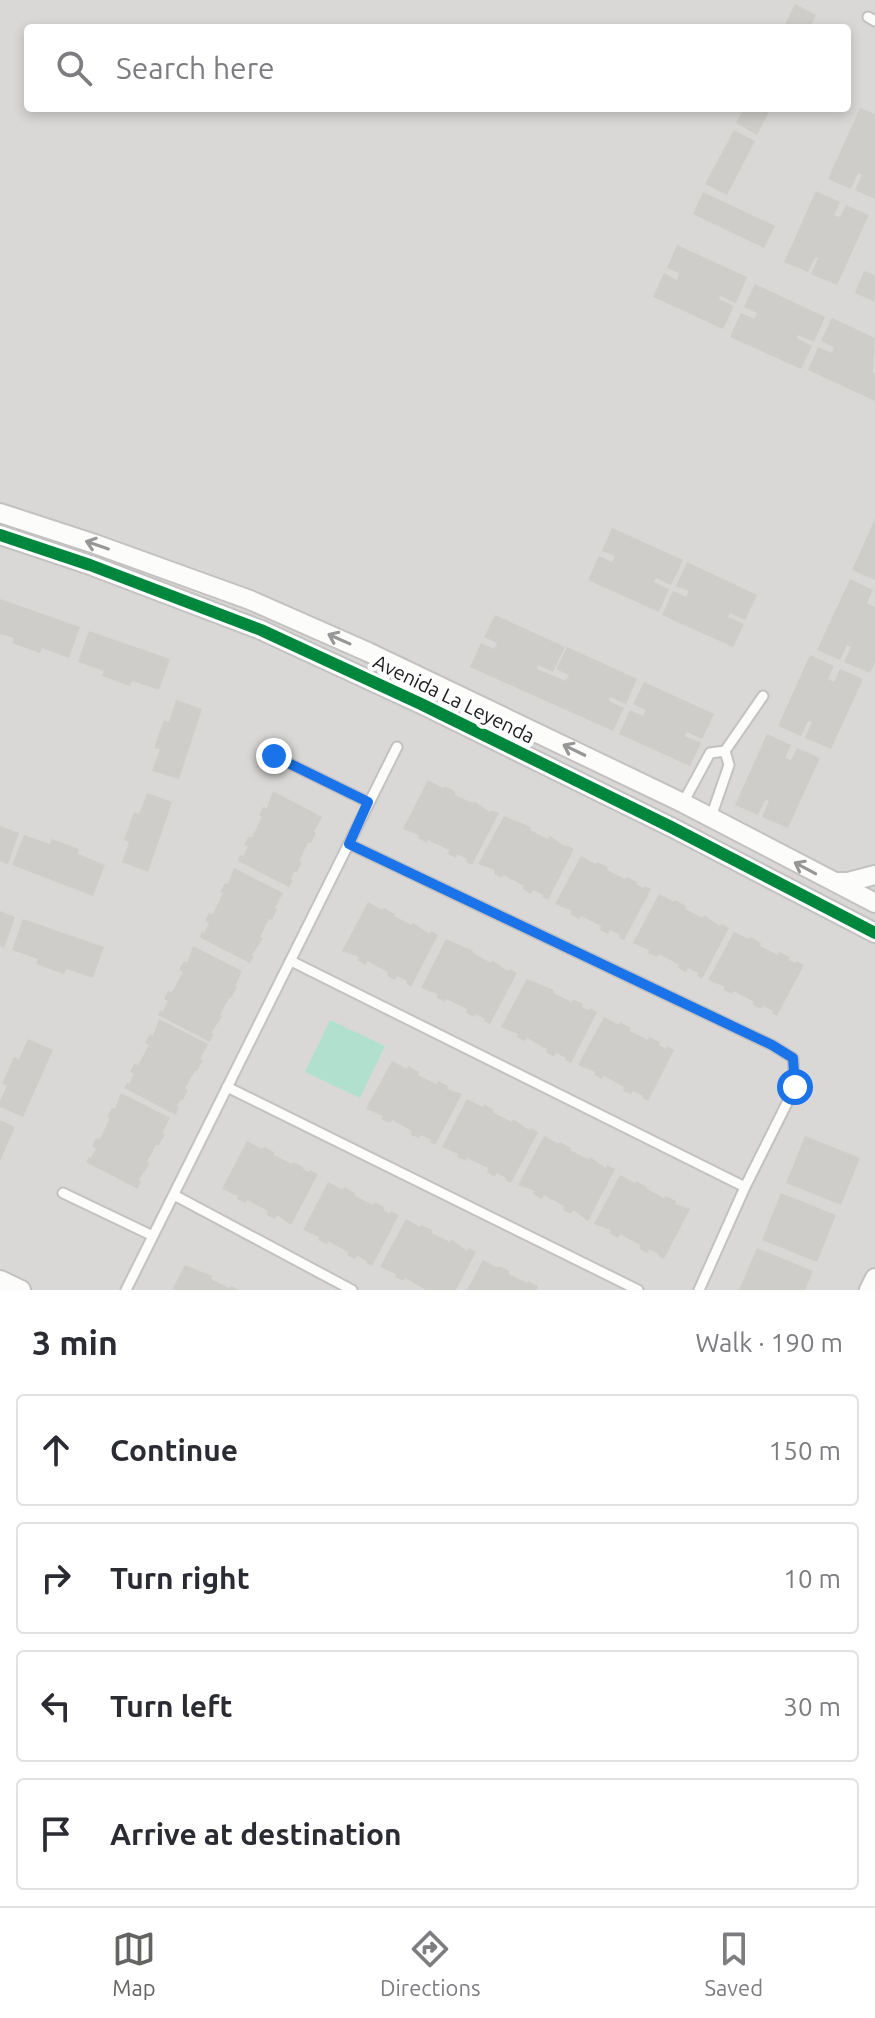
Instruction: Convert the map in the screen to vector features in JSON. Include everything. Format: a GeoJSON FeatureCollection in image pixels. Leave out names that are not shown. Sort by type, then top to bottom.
{"type":"FeatureCollection","features":[{"type":"Feature","properties":{"kind":"street","name":"Avenida La Leyenda"},"geometry":{"type":"LineString","coordinates":[[0,513],[250,600],[383,659],[683,803],[875,903]]}},
{"type":"Feature","properties":{"kind":"street","name":"Avenida La Leyenda"},"geometry":{"type":"LineString","coordinates":[[0,535],[90,565],[274,636],[657,820],[875,933]]}},
{"type":"Feature","properties":{"kind":"street"},"geometry":{"type":"LineString","coordinates":[[832,882],[848,882],[875,875]]}},
{"type":"Feature","properties":{"kind":"street"},"geometry":{"type":"LineString","coordinates":[[869,1290],[875,1278]]}},
{"type":"Feature","properties":{"kind":"street"},"geometry":{"type":"LineString","coordinates":[[0,1280],[21,1290]]}},
{"type":"Feature","properties":{"kind":"lane"},"geometry":{"type":"LineString","coordinates":[[683,803],[710,753],[725,751],[763,696]]}},
{"type":"Feature","properties":{"kind":"lane"},"geometry":{"type":"LineString","coordinates":[[126,1290],[397,747]]}},
{"type":"Feature","properties":{"kind":"lane"},"geometry":{"type":"LineString","coordinates":[[711,817],[729,765],[725,751]]}},
{"type":"Feature","properties":{"kind":"lane"},"geometry":{"type":"LineString","coordinates":[[274,756],[368,802]]}},
{"type":"Feature","properties":{"kind":"lane"},"geometry":{"type":"LineString","coordinates":[[349,844],[772,1045],[793,1058],[795,1087],[745,1187],[699,1290]]}},
{"type":"Feature","properties":{"kind":"lane"},"geometry":{"type":"LineString","coordinates":[[291,961],[745,1187]]}},
{"type":"Feature","properties":{"kind":"lane"},"geometry":{"type":"LineString","coordinates":[[227,1087],[638,1290]]}},
{"type":"Feature","properties":{"kind":"lane"},"geometry":{"type":"LineString","coordinates":[[63,1193],[153,1236]]}},
{"type":"Feature","properties":{"kind":"lane"},"geometry":{"type":"LineString","coordinates":[[174,1195],[352,1290]]}},
{"type":"Feature","properties":{"kind":"shaded area"},"geometry":{"type":"Polygon","coordinates":[[[0,0],[875,0],[875,1290],[0,1290],[0,0]]]}},
{"type":"Feature","properties":{"kind":"green space"},"geometry":{"type":"Polygon","coordinates":[[[330,1020],[385,1046],[360,1098],[305,1072],[330,1020]]]}},
{"type":"Feature","properties":{"kind":"building"},"geometry":{"type":"Polygon","coordinates":[[[795,4],[816,15],[812,24],[785,24],[795,4]]]}},
{"type":"Feature","properties":{"kind":"building"},"geometry":{"type":"Polygon","coordinates":[[[860,108],[875,114],[875,199],[855,190],[862,175],[858,173],[851,189],[828,179],[860,108]]]}},
{"type":"Feature","properties":{"kind":"building"},"geometry":{"type":"Polygon","coordinates":[[[742,112],[769,112],[757,135],[736,123],[742,112]]]}},
{"type":"Feature","properties":{"kind":"building"},"geometry":{"type":"Polygon","coordinates":[[[734,130],[755,141],[727,195],[705,184],[734,130]]]}},
{"type":"Feature","properties":{"kind":"building"},"geometry":{"type":"Polygon","coordinates":[[[816,191],[840,202],[834,215],[840,217],[846,205],[869,215],[837,285],[811,274],[818,258],[815,257],[808,272],[784,262],[816,191]]]}},
{"type":"Feature","properties":{"kind":"building"},"geometry":{"type":"Polygon","coordinates":[[[703,192],[775,226],[764,248],[693,214],[703,192]]]}},
{"type":"Feature","properties":{"kind":"building"},"geometry":{"type":"Polygon","coordinates":[[[677,245],[747,277],[736,303],[720,296],[719,299],[734,306],[723,329],[653,297],[664,273],[677,280],[679,273],[667,268],[677,245]]]}},
{"type":"Feature","properties":{"kind":"building"},"geometry":{"type":"Polygon","coordinates":[[[864,271],[875,275],[875,302],[855,293],[864,271]]]}},
{"type":"Feature","properties":{"kind":"building"},"geometry":{"type":"Polygon","coordinates":[[[755,284],[825,317],[814,342],[798,335],[797,338],[812,346],[801,369],[730,337],[741,313],[754,319],[757,313],[744,307],[755,284]]]}},
{"type":"Feature","properties":{"kind":"building"},"geometry":{"type":"Polygon","coordinates":[[[832,318],[875,338],[875,401],[808,370],[818,347],[832,353],[834,347],[821,341],[832,318]]]}},
{"type":"Feature","properties":{"kind":"building"},"geometry":{"type":"Polygon","coordinates":[[[875,519],[875,580],[852,570],[875,519]]]}},
{"type":"Feature","properties":{"kind":"building"},"geometry":{"type":"Polygon","coordinates":[[[612,528],[683,560],[671,585],[656,578],[654,582],[669,589],[659,612],[588,580],[599,556],[612,562],[615,556],[602,551],[612,528]]]}},
{"type":"Feature","properties":{"kind":"building"},"geometry":{"type":"Polygon","coordinates":[[[687,562],[757,595],[745,620],[730,613],[728,617],[744,624],[733,647],[662,615],[673,591],[686,597],[689,591],[676,586],[687,562]]]}},
{"type":"Feature","properties":{"kind":"building"},"geometry":{"type":"Polygon","coordinates":[[[850,579],[873,590],[867,603],[875,607],[875,663],[870,673],[844,662],[851,647],[847,645],[840,660],[817,650],[850,579]]]}},
{"type":"Feature","properties":{"kind":"building"},"geometry":{"type":"Polygon","coordinates":[[[0,599],[80,627],[69,658],[42,648],[40,653],[12,643],[14,638],[0,634],[0,599]]]}},
{"type":"Feature","properties":{"kind":"building"},"geometry":{"type":"Polygon","coordinates":[[[495,615],[565,647],[553,672],[538,665],[537,669],[566,681],[569,675],[556,669],[567,647],[637,679],[626,704],[610,697],[609,701],[624,708],[613,731],[470,667],[481,643],[494,649],[497,643],[484,637],[495,615]]]}},
{"type":"Feature","properties":{"kind":"building"},"geometry":{"type":"Polygon","coordinates":[[[89,631],[170,659],[159,690],[132,681],[130,686],[102,676],[104,671],[78,662],[89,631]]]}},
{"type":"Feature","properties":{"kind":"building"},"geometry":{"type":"Polygon","coordinates":[[[810,655],[834,666],[828,679],[834,682],[840,669],[863,679],[831,749],[805,738],[812,722],[808,721],[801,736],[778,726],[810,655]]]}},
{"type":"Feature","properties":{"kind":"building"},"geometry":{"type":"Polygon","coordinates":[[[644,682],[714,714],[702,739],[687,732],[685,736],[701,743],[690,766],[619,734],[630,710],[643,716],[646,710],[633,704],[644,682]]]}},
{"type":"Feature","properties":{"kind":"building"},"geometry":{"type":"Polygon","coordinates":[[[176,700],[202,709],[179,779],[152,771],[160,749],[154,748],[164,720],[169,722],[176,700]]]}},
{"type":"Feature","properties":{"kind":"building"},"geometry":{"type":"Polygon","coordinates":[[[767,734],[791,745],[785,758],[791,760],[797,748],[820,758],[788,828],[762,817],[769,801],[765,800],[758,815],[735,805],[767,734]]]}},
{"type":"Feature","properties":{"kind":"building"},"geometry":{"type":"Polygon","coordinates":[[[428,780],[455,791],[455,795],[474,801],[490,812],[499,813],[472,865],[466,862],[467,859],[457,854],[456,858],[448,854],[449,850],[428,840],[427,843],[418,838],[419,835],[403,829],[428,780]]]}},
{"type":"Feature","properties":{"kind":"building"},"geometry":{"type":"Polygon","coordinates":[[[273,791],[322,817],[289,887],[238,861],[248,847],[244,845],[248,837],[252,837],[262,817],[259,815],[263,807],[267,808],[273,791]]]}},
{"type":"Feature","properties":{"kind":"building"},"geometry":{"type":"Polygon","coordinates":[[[147,793],[172,802],[148,872],[122,862],[129,842],[124,840],[134,812],[139,814],[147,793]]]}},
{"type":"Feature","properties":{"kind":"building"},"geometry":{"type":"Polygon","coordinates":[[[504,816],[574,849],[548,900],[533,890],[531,894],[523,889],[524,886],[504,875],[502,878],[494,874],[495,870],[478,864],[504,816]]]}},
{"type":"Feature","properties":{"kind":"building"},"geometry":{"type":"Polygon","coordinates":[[[0,826],[19,833],[8,864],[0,861],[0,826]]]}},
{"type":"Feature","properties":{"kind":"building"},"geometry":{"type":"Polygon","coordinates":[[[24,835],[50,844],[52,839],[79,849],[78,854],[105,865],[93,896],[12,865],[24,835]]]}},
{"type":"Feature","properties":{"kind":"building"},"geometry":{"type":"Polygon","coordinates":[[[581,856],[608,867],[607,870],[637,882],[643,888],[651,889],[624,940],[619,938],[620,935],[610,930],[608,934],[600,930],[601,926],[581,916],[579,919],[570,914],[572,911],[555,904],[581,856]]]}},
{"type":"Feature","properties":{"kind":"building"},"geometry":{"type":"Polygon","coordinates":[[[234,868],[283,893],[250,963],[199,937],[202,931],[204,933],[209,923],[205,921],[209,913],[213,914],[223,893],[220,892],[225,883],[228,884],[234,868]]]}},
{"type":"Feature","properties":{"kind":"building"},"geometry":{"type":"Polygon","coordinates":[[[659,894],[729,928],[702,979],[697,976],[698,973],[688,968],[686,972],[659,954],[657,957],[633,943],[659,894]]]}},
{"type":"Feature","properties":{"kind":"building"},"geometry":{"type":"Polygon","coordinates":[[[368,902],[430,934],[431,931],[438,935],[411,987],[407,981],[397,976],[395,980],[387,976],[388,972],[367,961],[366,965],[357,960],[359,957],[342,951],[368,902]]]}},
{"type":"Feature","properties":{"kind":"building"},"geometry":{"type":"Polygon","coordinates":[[[0,911],[15,917],[4,948],[0,946],[0,911]]]}},
{"type":"Feature","properties":{"kind":"building"},"geometry":{"type":"Polygon","coordinates":[[[23,919],[104,947],[93,978],[66,969],[64,974],[36,964],[38,959],[12,950],[23,919]]]}},
{"type":"Feature","properties":{"kind":"building"},"geometry":{"type":"Polygon","coordinates":[[[734,932],[804,965],[777,1016],[773,1011],[763,1006],[761,1009],[734,991],[732,994],[723,990],[725,987],[708,980],[734,932]]]}},
{"type":"Feature","properties":{"kind":"building"},"geometry":{"type":"Polygon","coordinates":[[[446,939],[517,973],[490,1024],[476,1014],[474,1017],[466,1013],[467,1009],[446,999],[445,1002],[436,997],[438,994],[421,988],[446,939]]]}},
{"type":"Feature","properties":{"kind":"building"},"geometry":{"type":"Polygon","coordinates":[[[193,946],[242,971],[237,987],[220,1015],[222,1017],[211,1033],[214,1034],[210,1042],[158,1015],[168,1001],[164,999],[168,991],[172,992],[183,972],[179,970],[184,961],[187,963],[193,946]]]}},
{"type":"Feature","properties":{"kind":"building"},"geometry":{"type":"Polygon","coordinates":[[[527,979],[597,1012],[571,1063],[556,1053],[554,1057],[546,1052],[547,1049],[527,1038],[525,1041],[516,1037],[518,1034],[501,1027],[527,979]]]}},
{"type":"Feature","properties":{"kind":"building"},"geometry":{"type":"Polygon","coordinates":[[[604,1017],[619,1025],[620,1022],[648,1040],[649,1037],[660,1042],[659,1045],[666,1049],[667,1046],[674,1050],[648,1101],[633,1091],[631,1094],[623,1091],[624,1087],[578,1065],[604,1017]]]}},
{"type":"Feature","properties":{"kind":"building"},"geometry":{"type":"Polygon","coordinates":[[[159,1019],[208,1044],[200,1059],[203,1060],[185,1088],[188,1090],[177,1106],[176,1115],[124,1088],[134,1074],[130,1072],[134,1064],[138,1065],[149,1045],[145,1043],[150,1034],[153,1036],[159,1019]]]}},
{"type":"Feature","properties":{"kind":"building"},"geometry":{"type":"Polygon","coordinates":[[[28,1039],[53,1050],[23,1117],[0,1107],[0,1101],[7,1086],[2,1084],[14,1057],[19,1059],[28,1039]]]}},
{"type":"Feature","properties":{"kind":"building"},"geometry":{"type":"Polygon","coordinates":[[[392,1061],[462,1094],[435,1145],[431,1140],[421,1135],[419,1138],[411,1135],[412,1131],[392,1120],[390,1123],[381,1119],[383,1116],[366,1109],[392,1061]]]}},
{"type":"Feature","properties":{"kind":"building"},"geometry":{"type":"Polygon","coordinates":[[[121,1093],[170,1118],[162,1133],[165,1134],[147,1162],[150,1163],[139,1180],[138,1189],[86,1162],[91,1158],[96,1148],[92,1146],[96,1138],[100,1139],[110,1118],[107,1117],[112,1108],[115,1109],[121,1093]]]}},
{"type":"Feature","properties":{"kind":"building"},"geometry":{"type":"Polygon","coordinates":[[[467,1099],[483,1107],[484,1104],[494,1113],[538,1132],[511,1183],[496,1173],[495,1177],[487,1172],[488,1168],[467,1158],[466,1161],[457,1157],[458,1154],[442,1147],[467,1099]]]}},
{"type":"Feature","properties":{"kind":"building"},"geometry":{"type":"Polygon","coordinates":[[[0,1120],[15,1127],[0,1161],[0,1120]]]}},
{"type":"Feature","properties":{"kind":"building"},"geometry":{"type":"Polygon","coordinates":[[[544,1136],[588,1159],[590,1157],[606,1168],[607,1165],[615,1169],[588,1221],[573,1210],[571,1214],[563,1210],[564,1206],[544,1195],[542,1199],[533,1194],[535,1191],[518,1185],[544,1136]]]}},
{"type":"Feature","properties":{"kind":"building"},"geometry":{"type":"Polygon","coordinates":[[[805,1136],[860,1158],[841,1205],[786,1183],[805,1136]]]}},
{"type":"Feature","properties":{"kind":"building"},"geometry":{"type":"Polygon","coordinates":[[[247,1141],[318,1174],[291,1225],[222,1189],[247,1141]]]}},
{"type":"Feature","properties":{"kind":"building"},"geometry":{"type":"Polygon","coordinates":[[[620,1175],[690,1209],[664,1259],[649,1249],[647,1253],[640,1249],[640,1245],[620,1234],[618,1238],[609,1233],[611,1230],[594,1224],[620,1175]]]}},
{"type":"Feature","properties":{"kind":"building"},"geometry":{"type":"Polygon","coordinates":[[[328,1182],[343,1190],[344,1187],[373,1205],[374,1202],[384,1207],[390,1214],[391,1211],[399,1215],[372,1266],[303,1230],[328,1182]]]}},
{"type":"Feature","properties":{"kind":"building"},"geometry":{"type":"Polygon","coordinates":[[[781,1193],[836,1215],[817,1262],[762,1240],[781,1193]]]}},
{"type":"Feature","properties":{"kind":"building"},"geometry":{"type":"Polygon","coordinates":[[[406,1219],[450,1242],[451,1239],[467,1251],[469,1248],[476,1252],[456,1290],[426,1290],[380,1267],[406,1219]]]}},
{"type":"Feature","properties":{"kind":"building"},"geometry":{"type":"Polygon","coordinates":[[[757,1248],[813,1271],[805,1290],[739,1290],[757,1248]]]}},
{"type":"Feature","properties":{"kind":"building"},"geometry":{"type":"Polygon","coordinates":[[[483,1260],[538,1286],[537,1290],[467,1290],[483,1260]]]}},
{"type":"Feature","properties":{"kind":"building"},"geometry":{"type":"Polygon","coordinates":[[[185,1265],[212,1276],[211,1279],[229,1288],[239,1290],[172,1290],[185,1265]]]}},
{"type":"Feature","properties":{"kind":"cycle path"},"geometry":{"type":"LineString","coordinates":[[0,535],[90,565],[261,630],[421,704],[671,827],[875,933]]}},
{"type":"Feature","properties":{"kind":"route"},"geometry":{"type":"LineString","coordinates":[[274,756],[368,802],[349,844],[772,1045],[793,1058],[795,1087]]}}]}
